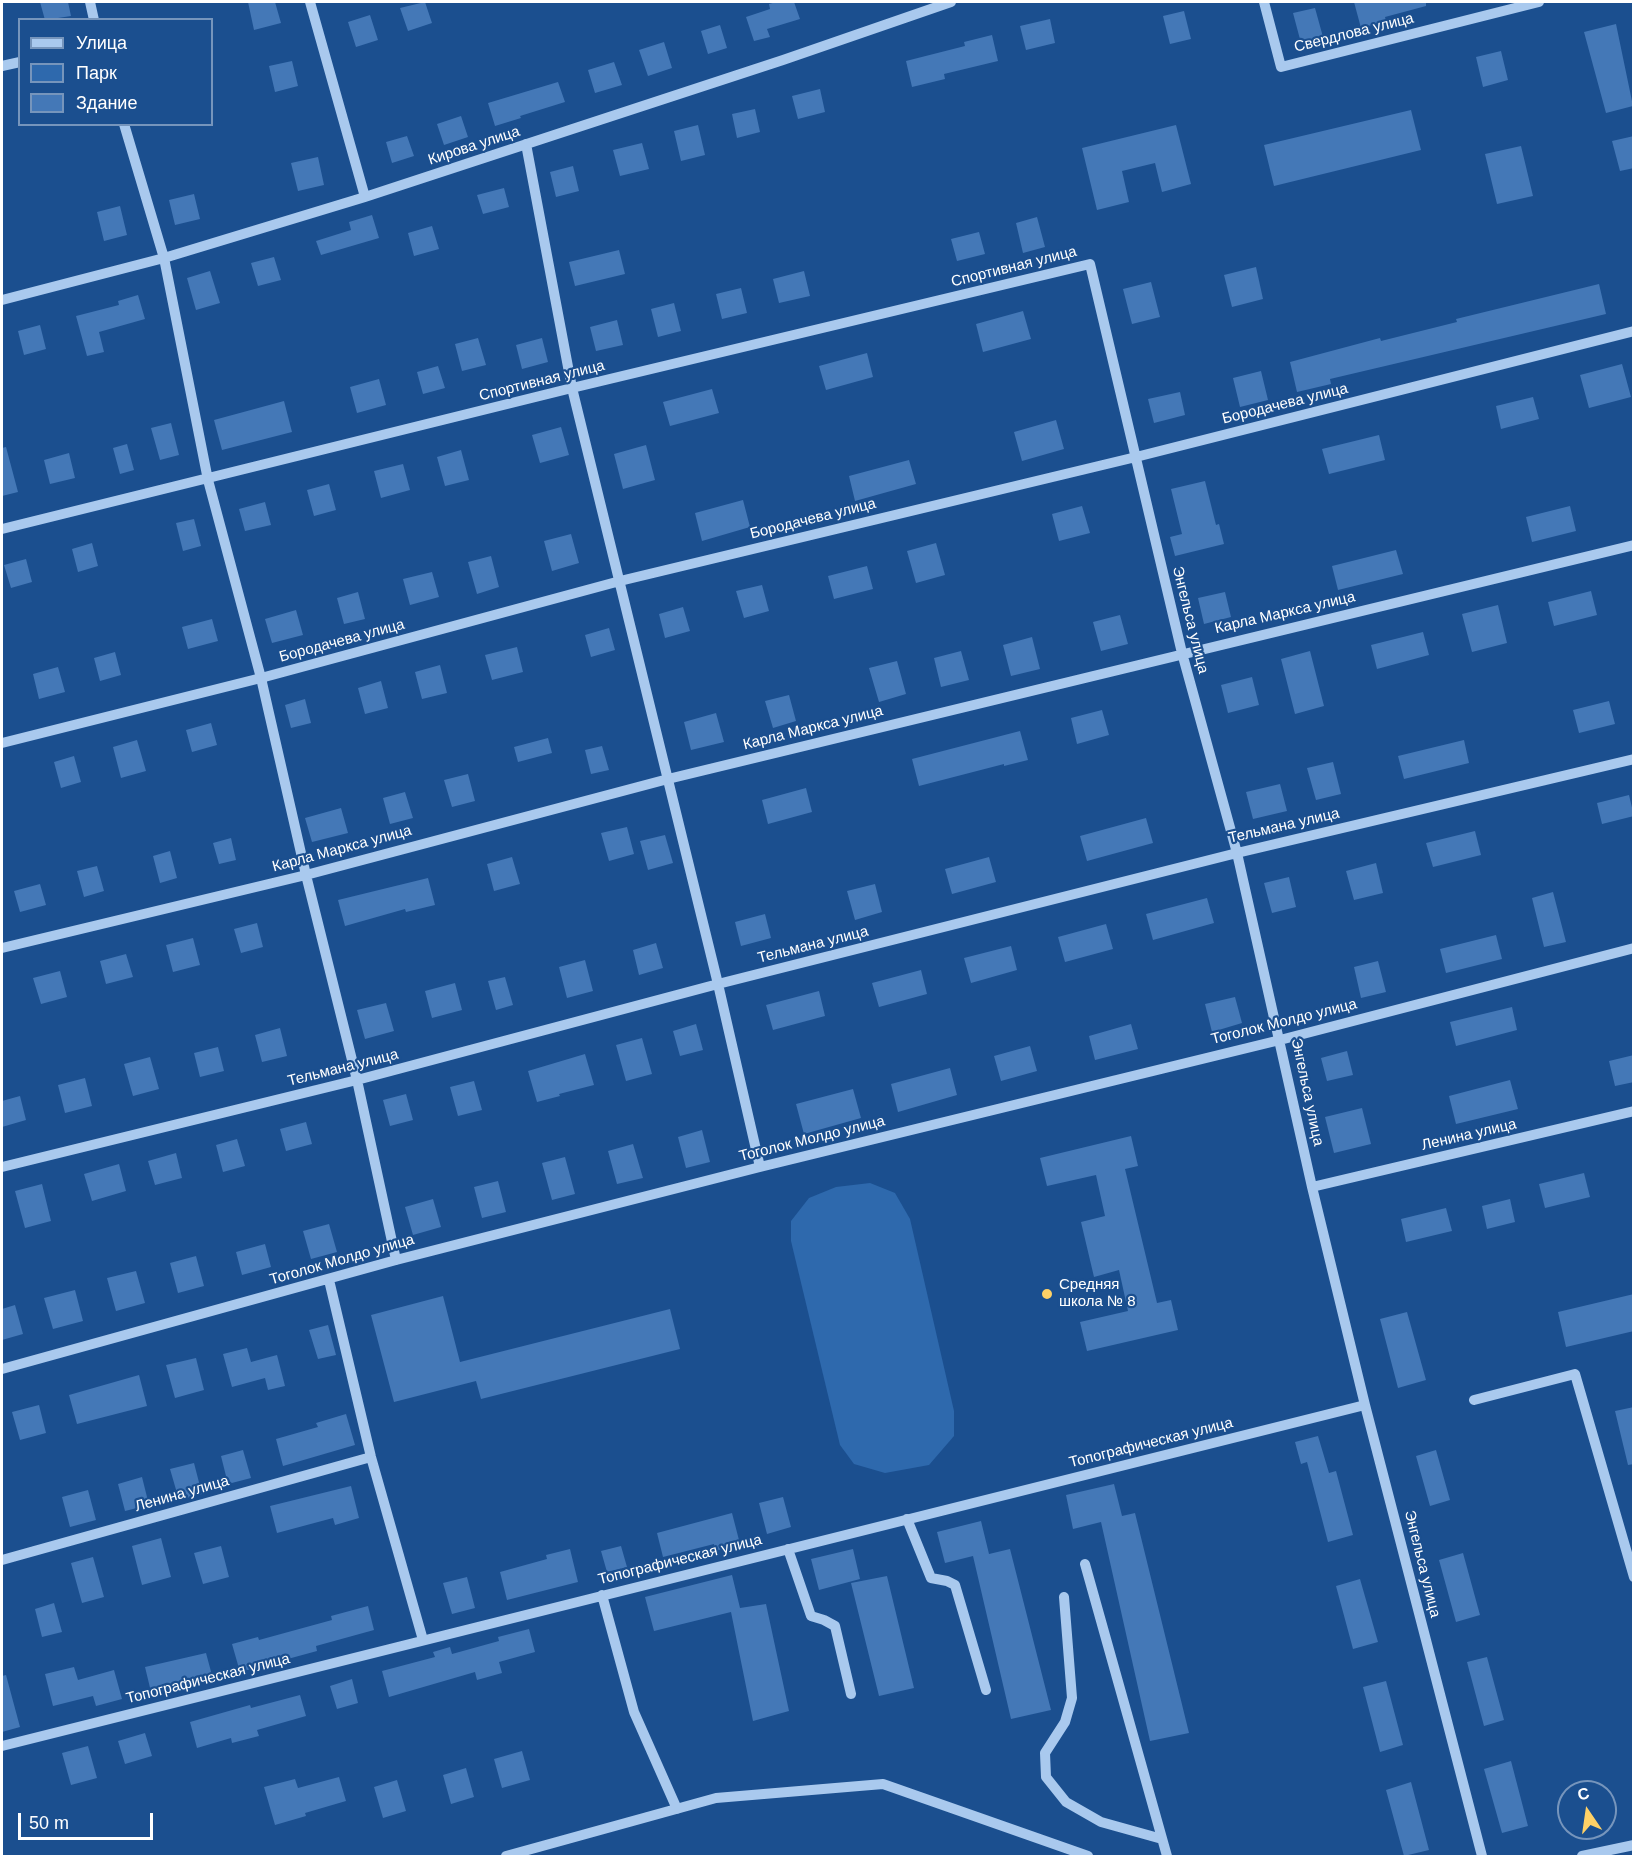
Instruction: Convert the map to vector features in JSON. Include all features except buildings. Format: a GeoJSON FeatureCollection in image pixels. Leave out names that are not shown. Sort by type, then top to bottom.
{"type":"FeatureCollection","features":[{"type":"Feature","properties":{"kind":"street"},"geometry":{"type":"LineString","coordinates":[[90,2],[94,18]]}},
{"type":"Feature","properties":{"kind":"street"},"geometry":{"type":"LineString","coordinates":[[310,2],[365,197]]}},
{"type":"Feature","properties":{"kind":"street","name":"Кирова улица"},"geometry":{"type":"LineString","coordinates":[[2,300],[164,258],[365,197],[951,2]]}},
{"type":"Feature","properties":{"kind":"street","name":"Свердлова улица"},"geometry":{"type":"LineString","coordinates":[[1264,2],[1281,67],[1539,2]]}},
{"type":"Feature","properties":{"kind":"street"},"geometry":{"type":"LineString","coordinates":[[2,66],[18,62]]}},
{"type":"Feature","properties":{"kind":"street"},"geometry":{"type":"LineString","coordinates":[[125,126],[164,258],[208,480],[261,678],[306,875],[357,1080],[396,1260]]}},
{"type":"Feature","properties":{"kind":"street"},"geometry":{"type":"LineString","coordinates":[[526,144],[572,388],[718,984],[760,1167]]}},
{"type":"Feature","properties":{"kind":"street","name":"Спортивная улица"},"geometry":{"type":"LineString","coordinates":[[2,529],[208,480],[572,388],[1090,264]]}},
{"type":"Feature","properties":{"kind":"street","name":"Энгельса улица"},"geometry":{"type":"LineString","coordinates":[[1090,264],[1182,653],[1237,853],[1312,1187],[1365,1404],[1482,1857]]}},
{"type":"Feature","properties":{"kind":"street","name":"Бородачева улица"},"geometry":{"type":"LineString","coordinates":[[2,743],[261,678],[620,581],[1136,457],[1634,331]]}},
{"type":"Feature","properties":{"kind":"street","name":"Карла Маркса улица"},"geometry":{"type":"LineString","coordinates":[[2,948],[306,875],[668,779],[1634,545]]}},
{"type":"Feature","properties":{"kind":"street","name":"Тельмана улица"},"geometry":{"type":"LineString","coordinates":[[2,1167],[357,1080],[718,984],[1237,853],[1634,759]]}},
{"type":"Feature","properties":{"kind":"street","name":"Тоголок Молдо улица"},"geometry":{"type":"LineString","coordinates":[[2,1369],[396,1260],[760,1167],[1280,1040],[1634,948]]}},
{"type":"Feature","properties":{"kind":"street","name":"Ленина улица"},"geometry":{"type":"LineString","coordinates":[[1312,1187],[1634,1112]]}},
{"type":"Feature","properties":{"kind":"street"},"geometry":{"type":"LineString","coordinates":[[329,1280],[371,1457],[423,1640]]}},
{"type":"Feature","properties":{"kind":"street"},"geometry":{"type":"LineString","coordinates":[[1474,1400],[1575,1374],[1634,1577]]}},
{"type":"Feature","properties":{"kind":"street","name":"Топографическая улица"},"geometry":{"type":"LineString","coordinates":[[2,1746],[1365,1404]]}},
{"type":"Feature","properties":{"kind":"street","name":"Ленина улица"},"geometry":{"type":"LineString","coordinates":[[2,1560],[371,1457]]}},
{"type":"Feature","properties":{"kind":"street"},"geometry":{"type":"LineString","coordinates":[[907,1519],[931,1578],[955,1585],[986,1690]]}},
{"type":"Feature","properties":{"kind":"street"},"geometry":{"type":"LineString","coordinates":[[788,1549],[811,1616],[835,1626],[851,1694]]}},
{"type":"Feature","properties":{"kind":"street"},"geometry":{"type":"LineString","coordinates":[[1085,1564],[1167,1857]]}},
{"type":"Feature","properties":{"kind":"street"},"geometry":{"type":"LineString","coordinates":[[602,1595],[634,1712],[676,1809]]}},
{"type":"Feature","properties":{"kind":"street"},"geometry":{"type":"LineString","coordinates":[[1064,1597],[1072,1698],[1065,1722],[1045,1753],[1046,1777],[1066,1802],[1101,1822],[1162,1839]]}},
{"type":"Feature","properties":{"kind":"street"},"geometry":{"type":"LineString","coordinates":[[506,1857],[716,1798],[883,1784],[1088,1857]]}},
{"type":"Feature","properties":{"kind":"street"},"geometry":{"type":"LineString","coordinates":[[1582,1857],[1634,1845]]}},
{"type":"Feature","properties":{"kind":"green space"},"geometry":{"type":"Polygon","coordinates":[[[870,1183],[895,1193],[910,1219],[954,1411],[954,1436],[929,1465],[885,1473],[854,1464],[840,1445],[791,1241],[791,1221],[809,1198],[836,1187],[870,1183]]]}},
{"type":"Feature","properties":{"kind":"place","name":"Средняя школа № 8"},"geometry":{"type":"Point","coordinates":[1047,1294]}}]}
